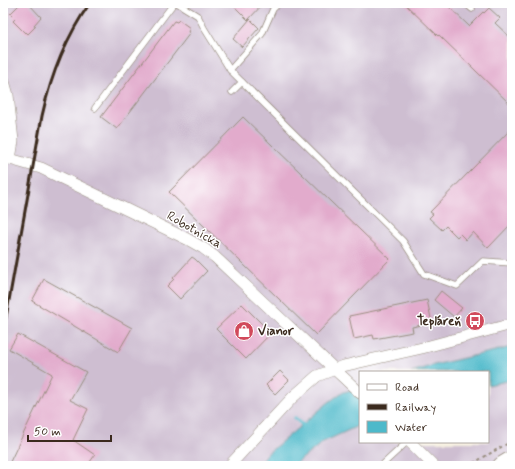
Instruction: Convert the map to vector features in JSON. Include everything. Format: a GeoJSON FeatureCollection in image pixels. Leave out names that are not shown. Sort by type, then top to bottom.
{"type":"FeatureCollection","features":[{"type":"Feature","properties":{"kind":"main road"},"geometry":{"type":"LineString","coordinates":[[502,466],[512,460]]}},
{"type":"Feature","properties":{"kind":"street","name":"Robotnícka"},"geometry":{"type":"LineString","coordinates":[[3,78],[8,95],[13,141],[6,158],[41,168],[203,248],[215,257],[359,392]]}},
{"type":"Feature","properties":{"kind":"street"},"geometry":{"type":"LineString","coordinates":[[229,466],[293,397],[317,376],[335,369],[512,324]]}},
{"type":"Feature","properties":{"kind":"street"},"geometry":{"type":"LineString","coordinates":[[409,443],[434,466]]}},
{"type":"Feature","properties":{"kind":"lane"},"geometry":{"type":"LineString","coordinates":[[95,108],[175,3],[198,16],[230,70],[403,240],[424,274],[457,286],[483,261],[512,263]]}},
{"type":"Feature","properties":{"kind":"lane"},"geometry":{"type":"LineString","coordinates":[[230,70],[262,34],[273,8],[278,3]]}},
{"type":"Feature","properties":{"kind":"lane"},"geometry":{"type":"LineString","coordinates":[[465,3],[472,9]]}},
{"type":"Feature","properties":{"kind":"lane"},"geometry":{"type":"LineString","coordinates":[[232,92],[242,82]]}},
{"type":"Feature","properties":{"kind":"lane"},"geometry":{"type":"LineString","coordinates":[[381,466],[407,443]]}},
{"type":"Feature","properties":{"kind":"path"},"geometry":{"type":"LineString","coordinates":[[468,466],[512,441]]}},
{"type":"Feature","properties":{"kind":"shaded area"},"geometry":{"type":"Polygon","coordinates":[[[3,3],[512,3],[512,466],[3,466],[3,3]]]}},
{"type":"Feature","properties":{"kind":"water"},"geometry":{"type":"Polygon","coordinates":[[[512,347],[512,380],[489,385],[489,371],[414,371],[512,347]]]}},
{"type":"Feature","properties":{"kind":"water"},"geometry":{"type":"Polygon","coordinates":[[[359,387],[359,425],[323,442],[293,466],[258,466],[267,454],[341,393],[359,387]]]}},
{"type":"Feature","properties":{"kind":"building"},"geometry":{"type":"Polygon","coordinates":[[[21,3],[28,3],[41,17],[34,25],[36,26],[28,34],[26,32],[25,33],[13,21],[15,19],[10,14],[21,3]]]}},
{"type":"Feature","properties":{"kind":"building"},"geometry":{"type":"Polygon","coordinates":[[[231,3],[264,3],[248,20],[231,3]]]}},
{"type":"Feature","properties":{"kind":"building"},"geometry":{"type":"Polygon","coordinates":[[[404,3],[445,3],[469,26],[489,8],[500,18],[495,23],[512,39],[512,106],[439,35],[438,36],[404,3]]]}},
{"type":"Feature","properties":{"kind":"building"},"geometry":{"type":"Polygon","coordinates":[[[250,19],[259,28],[242,47],[233,39],[250,19]]]}},
{"type":"Feature","properties":{"kind":"building"},"geometry":{"type":"Polygon","coordinates":[[[179,20],[190,28],[188,32],[190,33],[117,129],[101,117],[174,21],[177,22],[179,20]]]}},
{"type":"Feature","properties":{"kind":"building"},"geometry":{"type":"Polygon","coordinates":[[[243,117],[390,259],[316,335],[169,192],[243,117]]]}},
{"type":"Feature","properties":{"kind":"building"},"geometry":{"type":"Polygon","coordinates":[[[512,128],[512,223],[488,248],[473,232],[466,240],[460,234],[457,237],[446,226],[442,230],[429,218],[433,214],[430,212],[512,128]]]}},
{"type":"Feature","properties":{"kind":"building"},"geometry":{"type":"Polygon","coordinates":[[[192,257],[207,271],[180,299],[167,286],[192,257]]]}},
{"type":"Feature","properties":{"kind":"building"},"geometry":{"type":"Polygon","coordinates":[[[44,279],[132,328],[118,352],[32,301],[44,279]]]}},
{"type":"Feature","properties":{"kind":"building"},"geometry":{"type":"Polygon","coordinates":[[[441,291],[462,308],[454,317],[434,300],[441,291]]]}},
{"type":"Feature","properties":{"kind":"building"},"geometry":{"type":"Polygon","coordinates":[[[427,300],[432,323],[412,327],[413,332],[374,339],[373,335],[354,339],[349,316],[427,300]]]}},
{"type":"Feature","properties":{"kind":"building","name":"Vianor"},"geometry":{"type":"Polygon","coordinates":[[[242,304],[271,333],[246,359],[216,329],[242,304]]]}},
{"type":"Feature","properties":{"kind":"building"},"geometry":{"type":"Polygon","coordinates":[[[18,334],[86,372],[70,400],[88,409],[73,440],[95,455],[87,466],[8,466],[52,374],[9,349],[18,334]]]}},
{"type":"Feature","properties":{"kind":"building"},"geometry":{"type":"Polygon","coordinates":[[[280,371],[289,380],[275,394],[266,385],[280,371]]]}},
{"type":"Feature","properties":{"kind":"waterway"},"geometry":{"type":"LineString","coordinates":[[295,418],[305,427]]}},
{"type":"Feature","properties":{"kind":"railway"},"geometry":{"type":"LineString","coordinates":[[3,334],[42,116],[60,57],[81,16],[90,3]]}},
{"type":"Feature","properties":{"kind":"place","name":"Tepláreň"},"geometry":{"type":"Point","coordinates":[475,321]}},
{"type":"Feature","properties":{"kind":"place","name":"Vianor"},"geometry":{"type":"Point","coordinates":[244,331]}}]}
